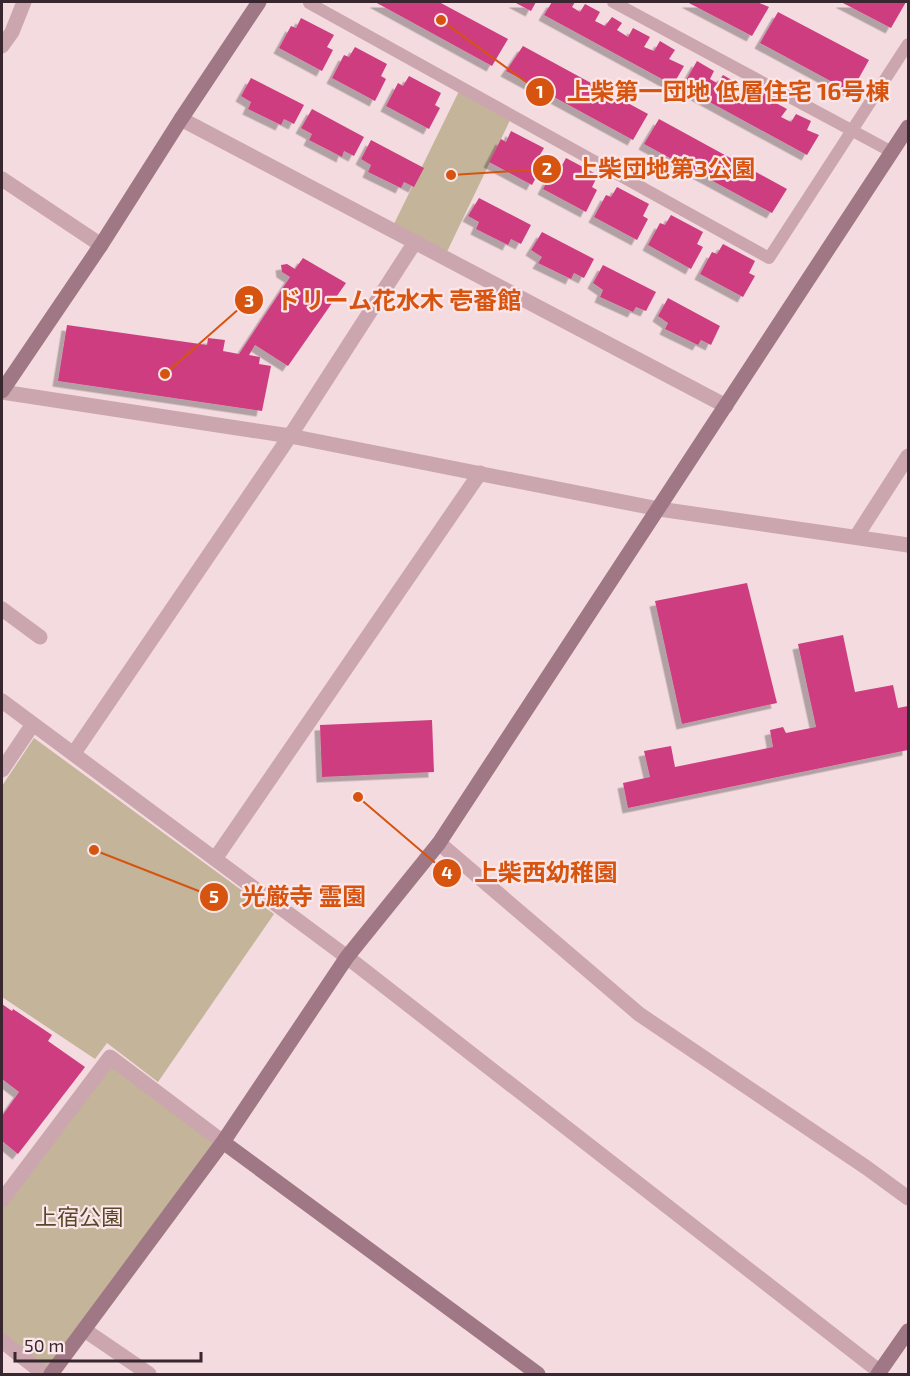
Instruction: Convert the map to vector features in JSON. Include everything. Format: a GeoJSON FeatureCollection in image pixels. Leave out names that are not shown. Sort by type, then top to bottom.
{"type":"FeatureCollection","features":[{"type":"Feature","properties":{"kind":"street"},"geometry":{"type":"LineString","coordinates":[[2,46],[12,32],[24,2]]}},
{"type":"Feature","properties":{"kind":"street"},"geometry":{"type":"LineString","coordinates":[[259,2],[2,391],[290,436],[659,509],[909,545]]}},
{"type":"Feature","properties":{"kind":"street"},"geometry":{"type":"LineString","coordinates":[[181,119],[726,406]]}},
{"type":"Feature","properties":{"kind":"street"},"geometry":{"type":"LineString","coordinates":[[51,1374],[223,1142],[347,957],[439,843],[909,127]]}},
{"type":"Feature","properties":{"kind":"street"},"geometry":{"type":"LineString","coordinates":[[2,179],[101,244]]}},
{"type":"Feature","properties":{"kind":"street"},"geometry":{"type":"LineString","coordinates":[[74,753],[290,436],[415,242]]}},
{"type":"Feature","properties":{"kind":"street"},"geometry":{"type":"LineString","coordinates":[[856,537],[909,456]]}},
{"type":"Feature","properties":{"kind":"street"},"geometry":{"type":"LineString","coordinates":[[215,859],[480,473]]}},
{"type":"Feature","properties":{"kind":"street"},"geometry":{"type":"LineString","coordinates":[[2,609],[40,637]]}},
{"type":"Feature","properties":{"kind":"street"},"geometry":{"type":"LineString","coordinates":[[2,701],[347,957],[879,1373],[909,1331]]}},
{"type":"Feature","properties":{"kind":"street"},"geometry":{"type":"LineString","coordinates":[[2,770],[33,724]]}},
{"type":"Feature","properties":{"kind":"street"},"geometry":{"type":"LineString","coordinates":[[439,843],[639,1014],[909,1198]]}},
{"type":"Feature","properties":{"kind":"street"},"geometry":{"type":"LineString","coordinates":[[2,1200],[110,1057],[538,1374]]}},
{"type":"Feature","properties":{"kind":"street"},"geometry":{"type":"LineString","coordinates":[[83,1329],[149,1374]]}},
{"type":"Feature","properties":{"kind":"street"},"geometry":{"type":"LineString","coordinates":[[2,1341],[44,1374]]}},
{"type":"Feature","properties":{"kind":"lane"},"geometry":{"type":"LineString","coordinates":[[310,2],[769,258],[909,44]]}},
{"type":"Feature","properties":{"kind":"lane"},"geometry":{"type":"LineString","coordinates":[[613,2],[892,152]]}},
{"type":"Feature","properties":{"kind":"green space"},"geometry":{"type":"Polygon","coordinates":[[[461,87],[512,116],[444,258],[391,230],[461,87]]]}},
{"type":"Feature","properties":{"kind":"green space"},"geometry":{"type":"Polygon","coordinates":[[[34,738],[274,914],[158,1082],[107,1043],[95,1059],[2,997],[2,786],[34,738]]]}},
{"type":"Feature","properties":{"kind":"green space","name":"上宿公園"},"geometry":{"type":"Polygon","coordinates":[[[110,1057],[223,1142],[51,1374],[2,1341],[2,1200],[110,1057]]]}},
{"type":"Feature","properties":{"kind":"building"},"geometry":{"type":"Polygon","coordinates":[[[375,2],[439,2],[508,39],[492,66],[375,2]]]}},
{"type":"Feature","properties":{"kind":"building"},"geometry":{"type":"Polygon","coordinates":[[[514,2],[536,2],[531,11],[514,2]]]}},
{"type":"Feature","properties":{"kind":"building"},"geometry":{"type":"Polygon","coordinates":[[[552,2],[575,2],[572,7],[580,12],[585,4],[600,12],[595,21],[605,26],[612,17],[622,23],[617,30],[628,37],[633,28],[650,37],[644,47],[654,51],[660,41],[675,50],[669,59],[684,66],[673,85],[544,15],[552,2]]]}},
{"type":"Feature","properties":{"kind":"building"},"geometry":{"type":"Polygon","coordinates":[[[687,2],[757,2],[769,7],[752,36],[687,2]]]}},
{"type":"Feature","properties":{"kind":"building"},"geometry":{"type":"Polygon","coordinates":[[[841,2],[906,2],[891,28],[841,2]]]}},
{"type":"Feature","properties":{"kind":"building"},"geometry":{"type":"Polygon","coordinates":[[[778,12],[869,60],[851,92],[760,43],[778,12]]]}},
{"type":"Feature","properties":{"kind":"building"},"geometry":{"type":"Polygon","coordinates":[[[301,18],[334,35],[327,47],[333,50],[322,71],[279,48],[291,26],[296,28],[301,18]]]}},
{"type":"Feature","properties":{"kind":"building"},"geometry":{"type":"Polygon","coordinates":[[[523,46],[648,114],[633,140],[506,71],[523,46]]]}},
{"type":"Feature","properties":{"kind":"building"},"geometry":{"type":"Polygon","coordinates":[[[355,47],[387,64],[381,76],[386,79],[375,101],[332,78],[344,55],[349,57],[355,47]]]}},
{"type":"Feature","properties":{"kind":"building"},"geometry":{"type":"Polygon","coordinates":[[[697,61],[714,71],[710,79],[717,83],[723,75],[739,84],[734,92],[743,96],[746,89],[760,97],[764,90],[777,97],[774,102],[787,109],[781,117],[791,122],[796,114],[811,121],[807,130],[819,135],[807,155],[682,87],[697,61]]]}},
{"type":"Feature","properties":{"kind":"building"},"geometry":{"type":"Polygon","coordinates":[[[409,76],[441,93],[435,105],[440,108],[429,129],[386,106],[398,83],[403,86],[409,76]]]}},
{"type":"Feature","properties":{"kind":"building"},"geometry":{"type":"Polygon","coordinates":[[[251,78],[304,105],[294,124],[284,119],[281,125],[248,109],[251,102],[241,96],[251,78]]]}},
{"type":"Feature","properties":{"kind":"building"},"geometry":{"type":"Polygon","coordinates":[[[312,109],[364,137],[354,156],[344,151],[342,157],[309,140],[312,134],[301,128],[312,109]]]}},
{"type":"Feature","properties":{"kind":"building"},"geometry":{"type":"Polygon","coordinates":[[[659,119],[787,189],[772,213],[644,144],[659,119]]]}},
{"type":"Feature","properties":{"kind":"building"},"geometry":{"type":"Polygon","coordinates":[[[511,131],[544,148],[537,160],[543,164],[532,185],[489,162],[501,139],[506,142],[511,131]]]}},
{"type":"Feature","properties":{"kind":"building"},"geometry":{"type":"Polygon","coordinates":[[[371,140],[424,168],[414,187],[404,182],[401,188],[368,172],[371,165],[361,159],[371,140]]]}},
{"type":"Feature","properties":{"kind":"building"},"geometry":{"type":"Polygon","coordinates":[[[566,158],[598,175],[592,187],[597,190],[586,212],[543,189],[555,166],[560,169],[566,158]]]}},
{"type":"Feature","properties":{"kind":"building"},"geometry":{"type":"Polygon","coordinates":[[[617,187],[649,204],[643,216],[648,219],[637,240],[594,217],[606,195],[611,197],[617,187]]]}},
{"type":"Feature","properties":{"kind":"building"},"geometry":{"type":"Polygon","coordinates":[[[479,198],[531,225],[521,244],[511,239],[508,245],[476,229],[479,222],[468,216],[479,198]]]}},
{"type":"Feature","properties":{"kind":"building"},"geometry":{"type":"Polygon","coordinates":[[[671,215],[703,232],[697,244],[703,247],[691,269],[648,245],[660,223],[665,225],[671,215]]]}},
{"type":"Feature","properties":{"kind":"building"},"geometry":{"type":"Polygon","coordinates":[[[542,232],[594,259],[584,278],[574,273],[571,279],[538,263],[542,257],[531,250],[542,232]]]}},
{"type":"Feature","properties":{"kind":"building"},"geometry":{"type":"Polygon","coordinates":[[[723,244],[755,261],[749,273],[755,276],[743,297],[700,274],[712,252],[717,254],[723,244]]]}},
{"type":"Feature","properties":{"kind":"building"},"geometry":{"type":"Polygon","coordinates":[[[303,258],[346,283],[288,366],[255,345],[249,355],[260,357],[259,364],[271,366],[262,411],[58,381],[67,325],[207,345],[208,338],[225,340],[223,351],[239,354],[290,277],[282,272],[281,265],[287,264],[295,269],[303,258]]]}},
{"type":"Feature","properties":{"kind":"building"},"geometry":{"type":"Polygon","coordinates":[[[603,265],[656,292],[646,311],[636,307],[633,312],[600,297],[603,290],[593,283],[603,265]]]}},
{"type":"Feature","properties":{"kind":"building"},"geometry":{"type":"Polygon","coordinates":[[[668,298],[720,326],[711,345],[701,340],[698,345],[665,329],[668,323],[658,316],[668,298]]]}},
{"type":"Feature","properties":{"kind":"building"},"geometry":{"type":"Polygon","coordinates":[[[747,583],[777,703],[682,724],[655,601],[747,583]]]}},
{"type":"Feature","properties":{"kind":"building"},"geometry":{"type":"Polygon","coordinates":[[[843,635],[855,692],[893,685],[898,708],[908,706],[908,750],[628,808],[623,783],[650,777],[644,751],[671,746],[675,767],[773,747],[770,730],[783,727],[786,733],[816,727],[798,644],[843,635]]]}},
{"type":"Feature","properties":{"kind":"building"},"geometry":{"type":"Polygon","coordinates":[[[432,720],[434,772],[322,777],[320,725],[432,720]]]}},
{"type":"Feature","properties":{"kind":"building"},"geometry":{"type":"Polygon","coordinates":[[[2,1004],[52,1035],[48,1041],[85,1067],[18,1154],[2,1141],[2,1116],[19,1092],[2,1079],[2,1004]]]}},
{"type":"Feature","properties":{"kind":"place","name":"上柴第一団地 低層住宅 16号棟"},"geometry":{"type":"Point","coordinates":[441,20]}},
{"type":"Feature","properties":{"kind":"place","name":"上柴団地第3公園"},"geometry":{"type":"Point","coordinates":[451,175]}},
{"type":"Feature","properties":{"kind":"place","name":"ドリーム花水木 壱番館"},"geometry":{"type":"Point","coordinates":[165,374]}},
{"type":"Feature","properties":{"kind":"place","name":"上柴西幼稚園"},"geometry":{"type":"Point","coordinates":[358,797]}},
{"type":"Feature","properties":{"kind":"place","name":"光厳寺 霊園"},"geometry":{"type":"Point","coordinates":[94,850]}}]}
